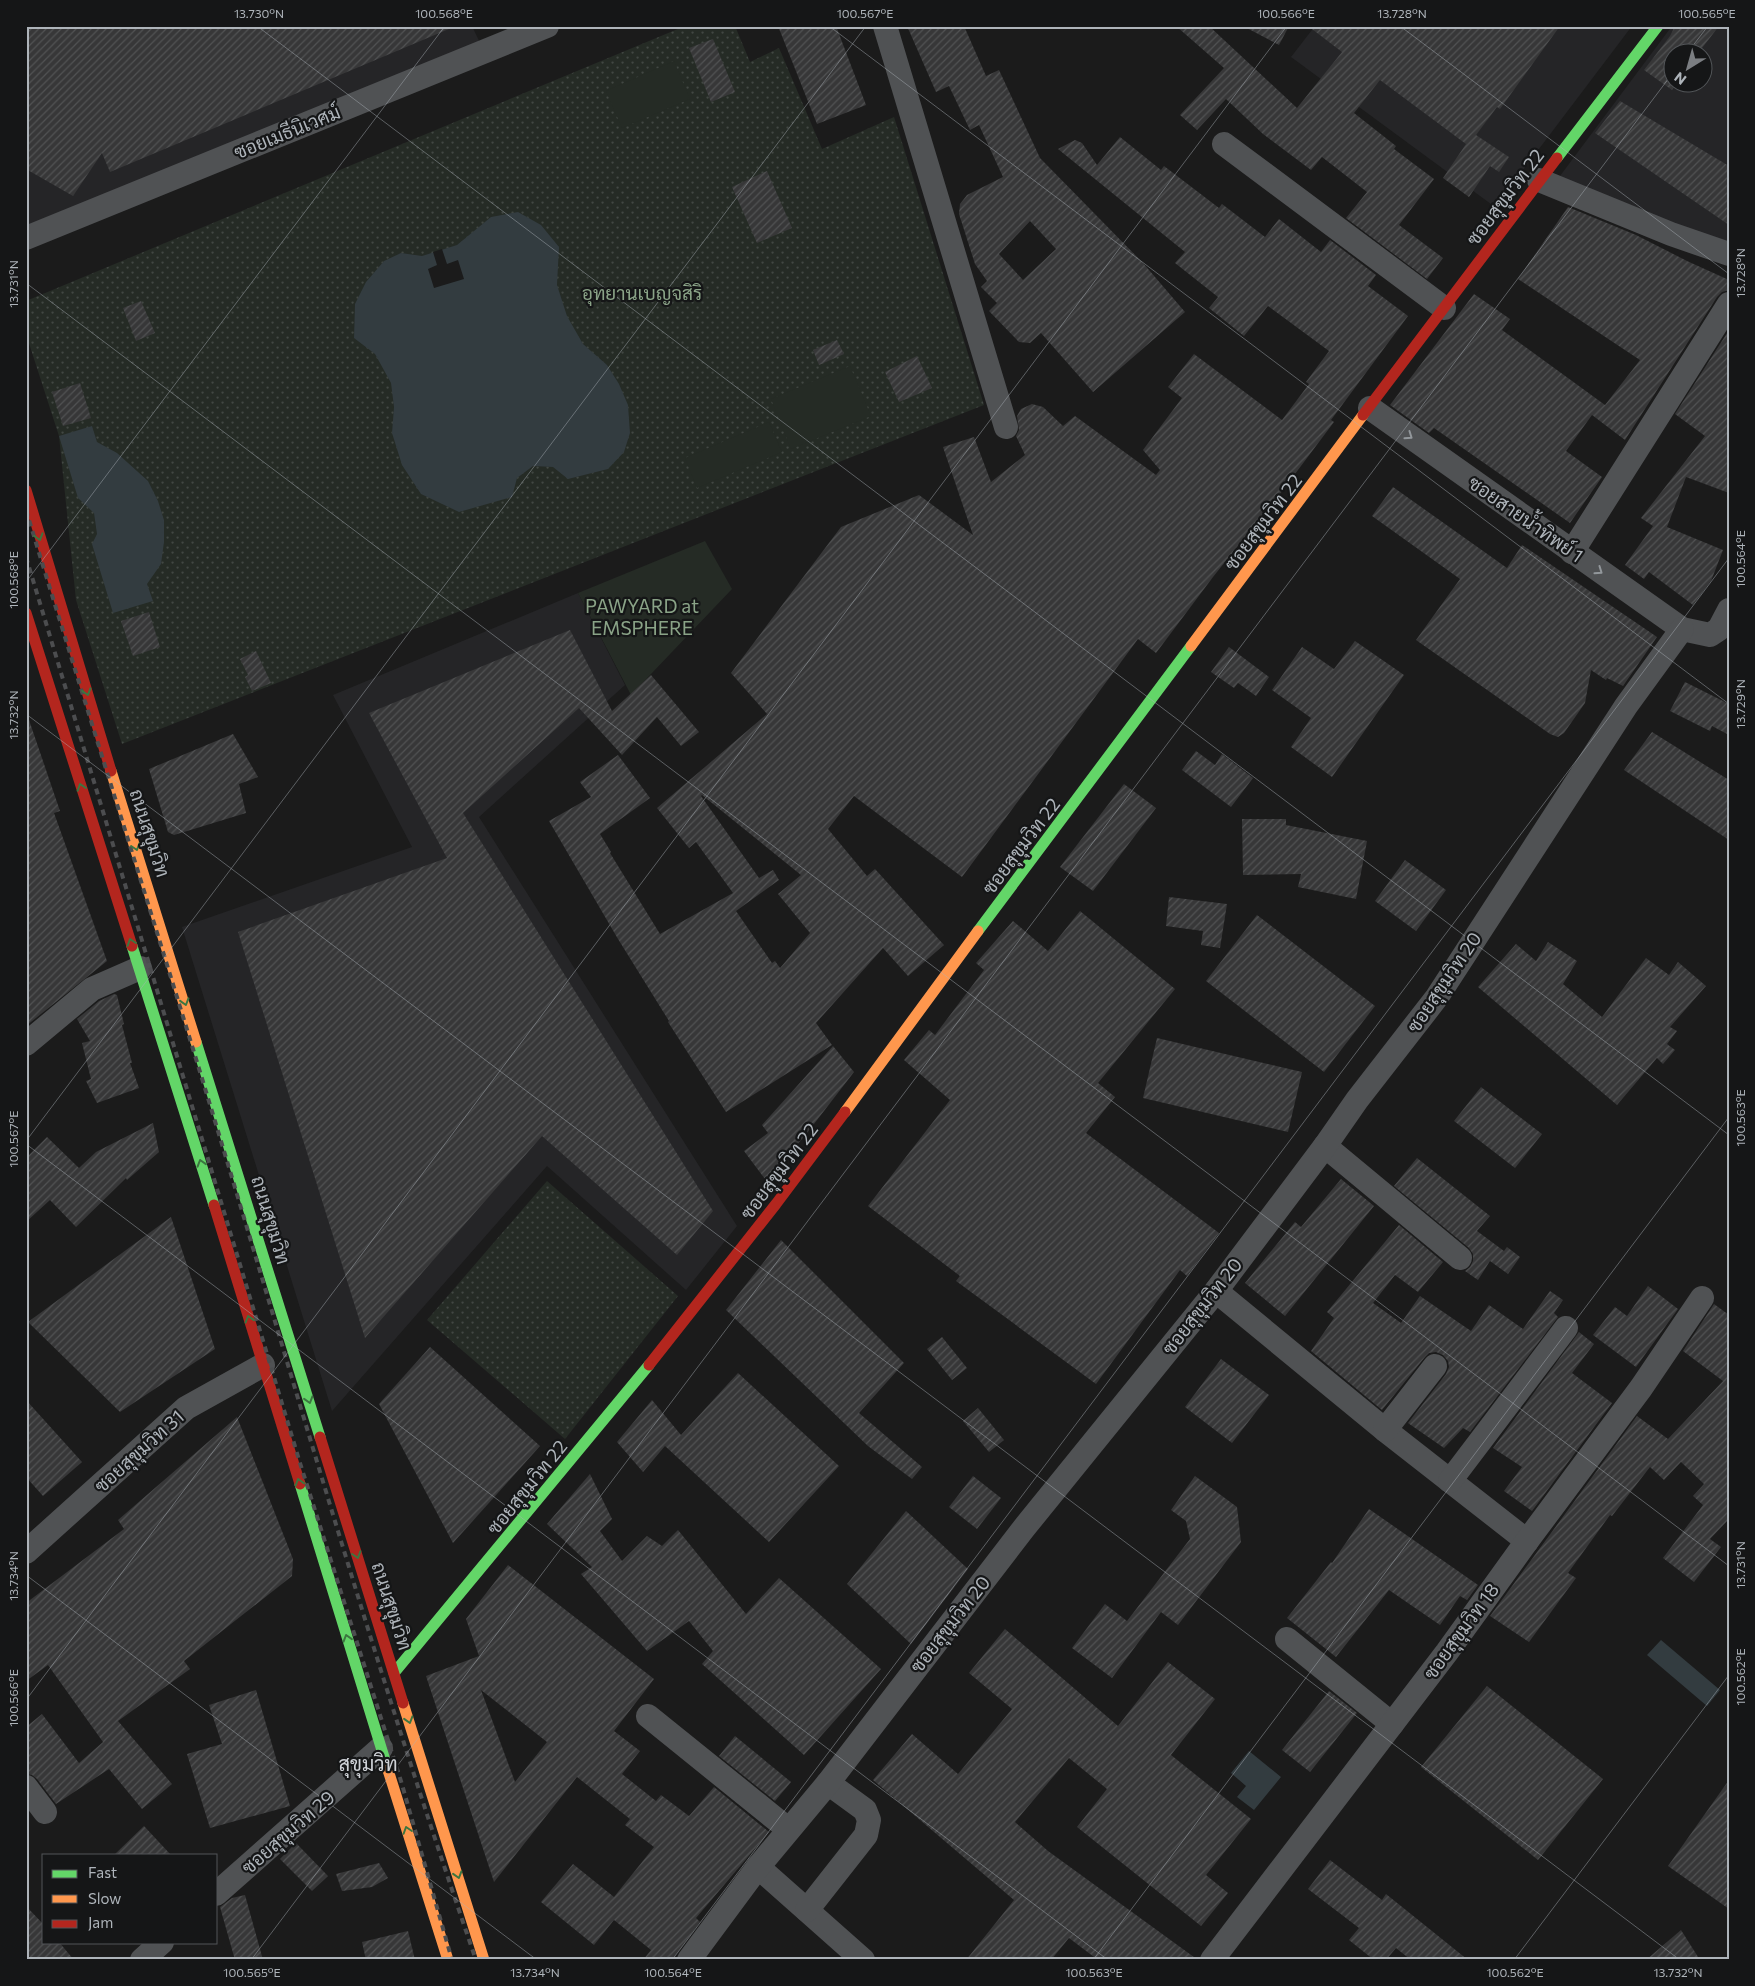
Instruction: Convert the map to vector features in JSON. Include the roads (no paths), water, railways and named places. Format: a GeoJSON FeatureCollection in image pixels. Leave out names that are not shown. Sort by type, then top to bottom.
{"type":"FeatureCollection","features":[{"type":"Feature","properties":{"kind":"main road","name":"ซอยสุขุมวิท 22"},"geometry":{"type":"LineString","coordinates":[[390,1674],[546,1493],[772,1210],[1539,180],[1658,26]]}},
{"type":"Feature","properties":{"kind":"main road","name":"ถนนสุขุมวิท"},"geometry":{"type":"LineString","coordinates":[[26,490],[108,762],[390,1674],[484,1960]]}},
{"type":"Feature","properties":{"kind":"main road"},"geometry":{"type":"LineString","coordinates":[[26,613],[267,1364],[365,1683],[381,1748],[448,1960]]}},
{"type":"Feature","properties":{"kind":"street","name":"ซอยเมธีนิเวศม์"},"geometry":{"type":"LineString","coordinates":[[26,238],[547,26]]}},
{"type":"Feature","properties":{"kind":"street"},"geometry":{"type":"LineString","coordinates":[[885,26],[1006,427]]}},
{"type":"Feature","properties":{"kind":"street"},"geometry":{"type":"LineString","coordinates":[[1224,144],[1444,308]]}},
{"type":"Feature","properties":{"kind":"street"},"geometry":{"type":"LineString","coordinates":[[1539,180],[1671,234],[1729,254]]}},
{"type":"Feature","properties":{"kind":"street"},"geometry":{"type":"LineString","coordinates":[[1572,552],[1729,304]]}},
{"type":"Feature","properties":{"kind":"street","name":"ซอยสายน้ำทิพย์ 1"},"geometry":{"type":"LineString","coordinates":[[1370,408],[1682,630]]}},
{"type":"Feature","properties":{"kind":"street"},"geometry":{"type":"LineString","coordinates":[[1682,630],[1710,635],[1719,629],[1729,610]]}},
{"type":"Feature","properties":{"kind":"street","name":"ซอยสุขุมวิท 20"},"geometry":{"type":"LineString","coordinates":[[689,1960],[758,1867],[828,1783],[1018,1536],[1216,1291],[1325,1146],[1357,1100],[1437,997],[1626,706],[1682,630]]}},
{"type":"Feature","properties":{"kind":"street"},"geometry":{"type":"LineString","coordinates":[[26,1044],[92,989],[140,968]]}},
{"type":"Feature","properties":{"kind":"street"},"geometry":{"type":"LineString","coordinates":[[1325,1146],[1460,1258]]}},
{"type":"Feature","properties":{"kind":"street"},"geometry":{"type":"LineString","coordinates":[[1216,1291],[1385,1430],[1527,1541]]}},
{"type":"Feature","properties":{"kind":"street","name":"ซอยสุขุมวิท 18"},"geometry":{"type":"LineString","coordinates":[[1212,1960],[1447,1652],[1641,1388],[1702,1298]]}},
{"type":"Feature","properties":{"kind":"street"},"geometry":{"type":"LineString","coordinates":[[1450,1481],[1566,1328]]}},
{"type":"Feature","properties":{"kind":"street","name":"ซอยสุขุมวิท 31"},"geometry":{"type":"LineString","coordinates":[[26,1552],[186,1408],[267,1364]]}},
{"type":"Feature","properties":{"kind":"street"},"geometry":{"type":"LineString","coordinates":[[1385,1430],[1435,1366]]}},
{"type":"Feature","properties":{"kind":"street"},"geometry":{"type":"LineString","coordinates":[[1287,1638],[1392,1724]]}},
{"type":"Feature","properties":{"kind":"street"},"geometry":{"type":"LineString","coordinates":[[648,1716],[788,1830]]}},
{"type":"Feature","properties":{"kind":"street","name":"ซอยสุขุมวิท 29"},"geometry":{"type":"LineString","coordinates":[[218,1892],[327,1798],[381,1748]]}},
{"type":"Feature","properties":{"kind":"street"},"geometry":{"type":"LineString","coordinates":[[807,1910],[866,1835],[869,1820],[865,1810],[828,1783]]}},
{"type":"Feature","properties":{"kind":"street"},"geometry":{"type":"LineString","coordinates":[[26,1786],[44,1812]]}},
{"type":"Feature","properties":{"kind":"street"},"geometry":{"type":"LineString","coordinates":[[758,1867],[863,1960]]}},
{"type":"Feature","properties":{"kind":"street"},"geometry":{"type":"LineString","coordinates":[[142,1960],[160,1944]]}},
{"type":"Feature","properties":{"kind":"railway"},"geometry":{"type":"LineString","coordinates":[[26,510],[208,1097],[411,1766],[476,1960]]}},
{"type":"Feature","properties":{"kind":"railway"},"geometry":{"type":"LineString","coordinates":[[26,557],[300,1463],[401,1781],[452,1960]]}},
{"type":"Feature","properties":{"kind":"district","name":"สุขุมวิท"},"geometry":{"type":"Point","coordinates":[368,1764]}},
{"type":"Feature","properties":{"kind":"park label","name":"อุทยานเบญจสิริ"},"geometry":{"type":"Point","coordinates":[642,293]}},
{"type":"Feature","properties":{"kind":"park label","name":"PAWYARD at EMSPHERE"},"geometry":{"type":"Point","coordinates":[642,617]}}]}
